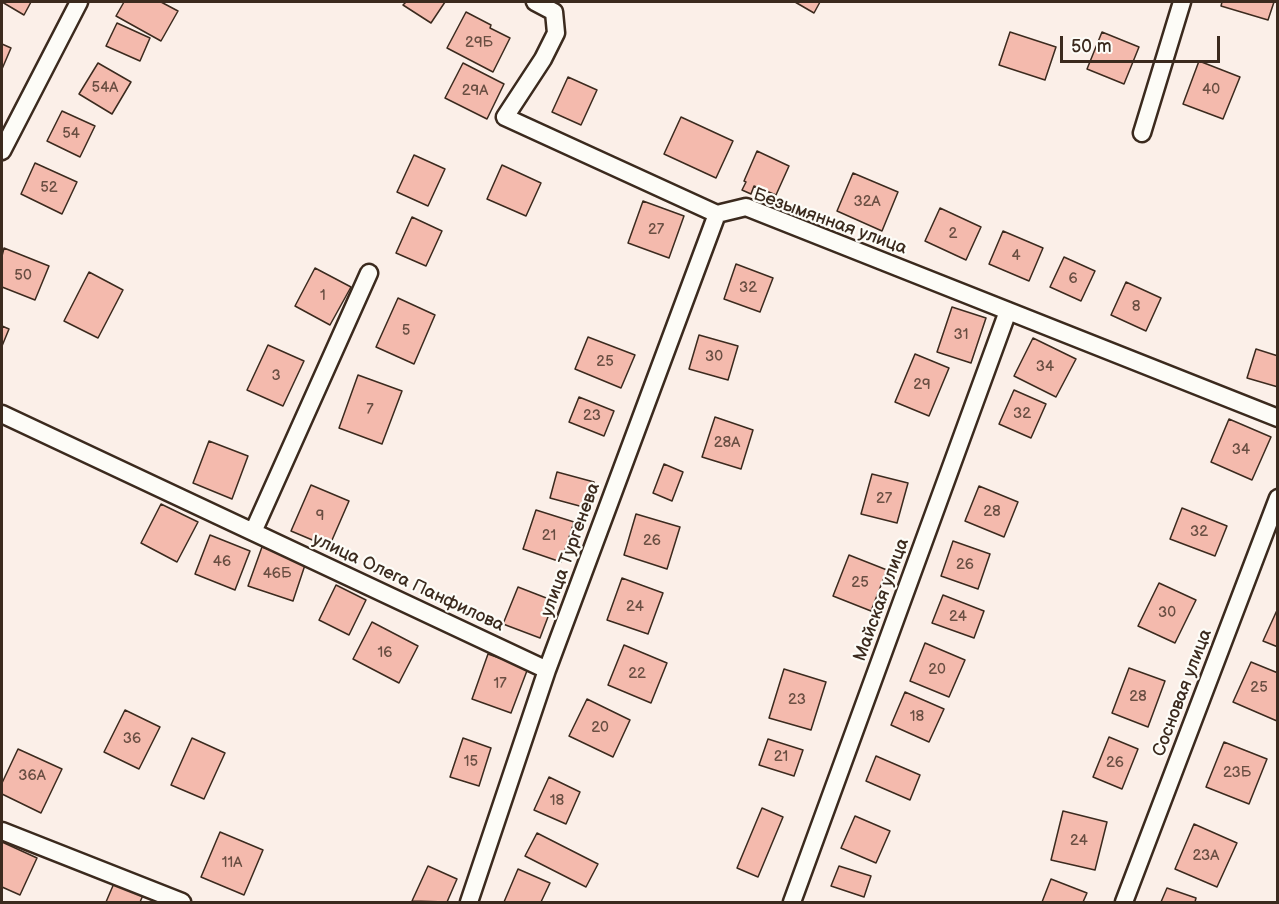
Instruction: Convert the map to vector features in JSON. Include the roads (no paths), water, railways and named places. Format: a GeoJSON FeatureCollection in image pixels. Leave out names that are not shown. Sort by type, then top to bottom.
{"type":"FeatureCollection","features":[{"type":"Feature","properties":{"kind":"street"},"geometry":{"type":"LineString","coordinates":[[2,151],[79,2]]}},
{"type":"Feature","properties":{"kind":"street"},"geometry":{"type":"LineString","coordinates":[[535,2],[554,12],[556,33],[543,59],[505,117],[717,214]]}},
{"type":"Feature","properties":{"kind":"street"},"geometry":{"type":"LineString","coordinates":[[1142,133],[1182,2]]}},
{"type":"Feature","properties":{"kind":"street","name":"Безымянная улица"},"geometry":{"type":"LineString","coordinates":[[717,214],[746,207],[1278,418]]}},
{"type":"Feature","properties":{"kind":"street","name":"улица Тургенева"},"geometry":{"type":"LineString","coordinates":[[469,903],[547,670],[717,214]]}},
{"type":"Feature","properties":{"kind":"street"},"geometry":{"type":"LineString","coordinates":[[253,532],[369,273]]}},
{"type":"Feature","properties":{"kind":"street","name":"Майская улица"},"geometry":{"type":"LineString","coordinates":[[792,903],[1008,312]]}},
{"type":"Feature","properties":{"kind":"street","name":"улица Олега Панфилова"},"geometry":{"type":"LineString","coordinates":[[2,414],[547,670]]}},
{"type":"Feature","properties":{"kind":"street","name":"Сосновая улица"},"geometry":{"type":"LineString","coordinates":[[1124,903],[1278,498]]}},
{"type":"Feature","properties":{"kind":"street"},"geometry":{"type":"LineString","coordinates":[[2,831],[165,899],[182,903]]}}]}
